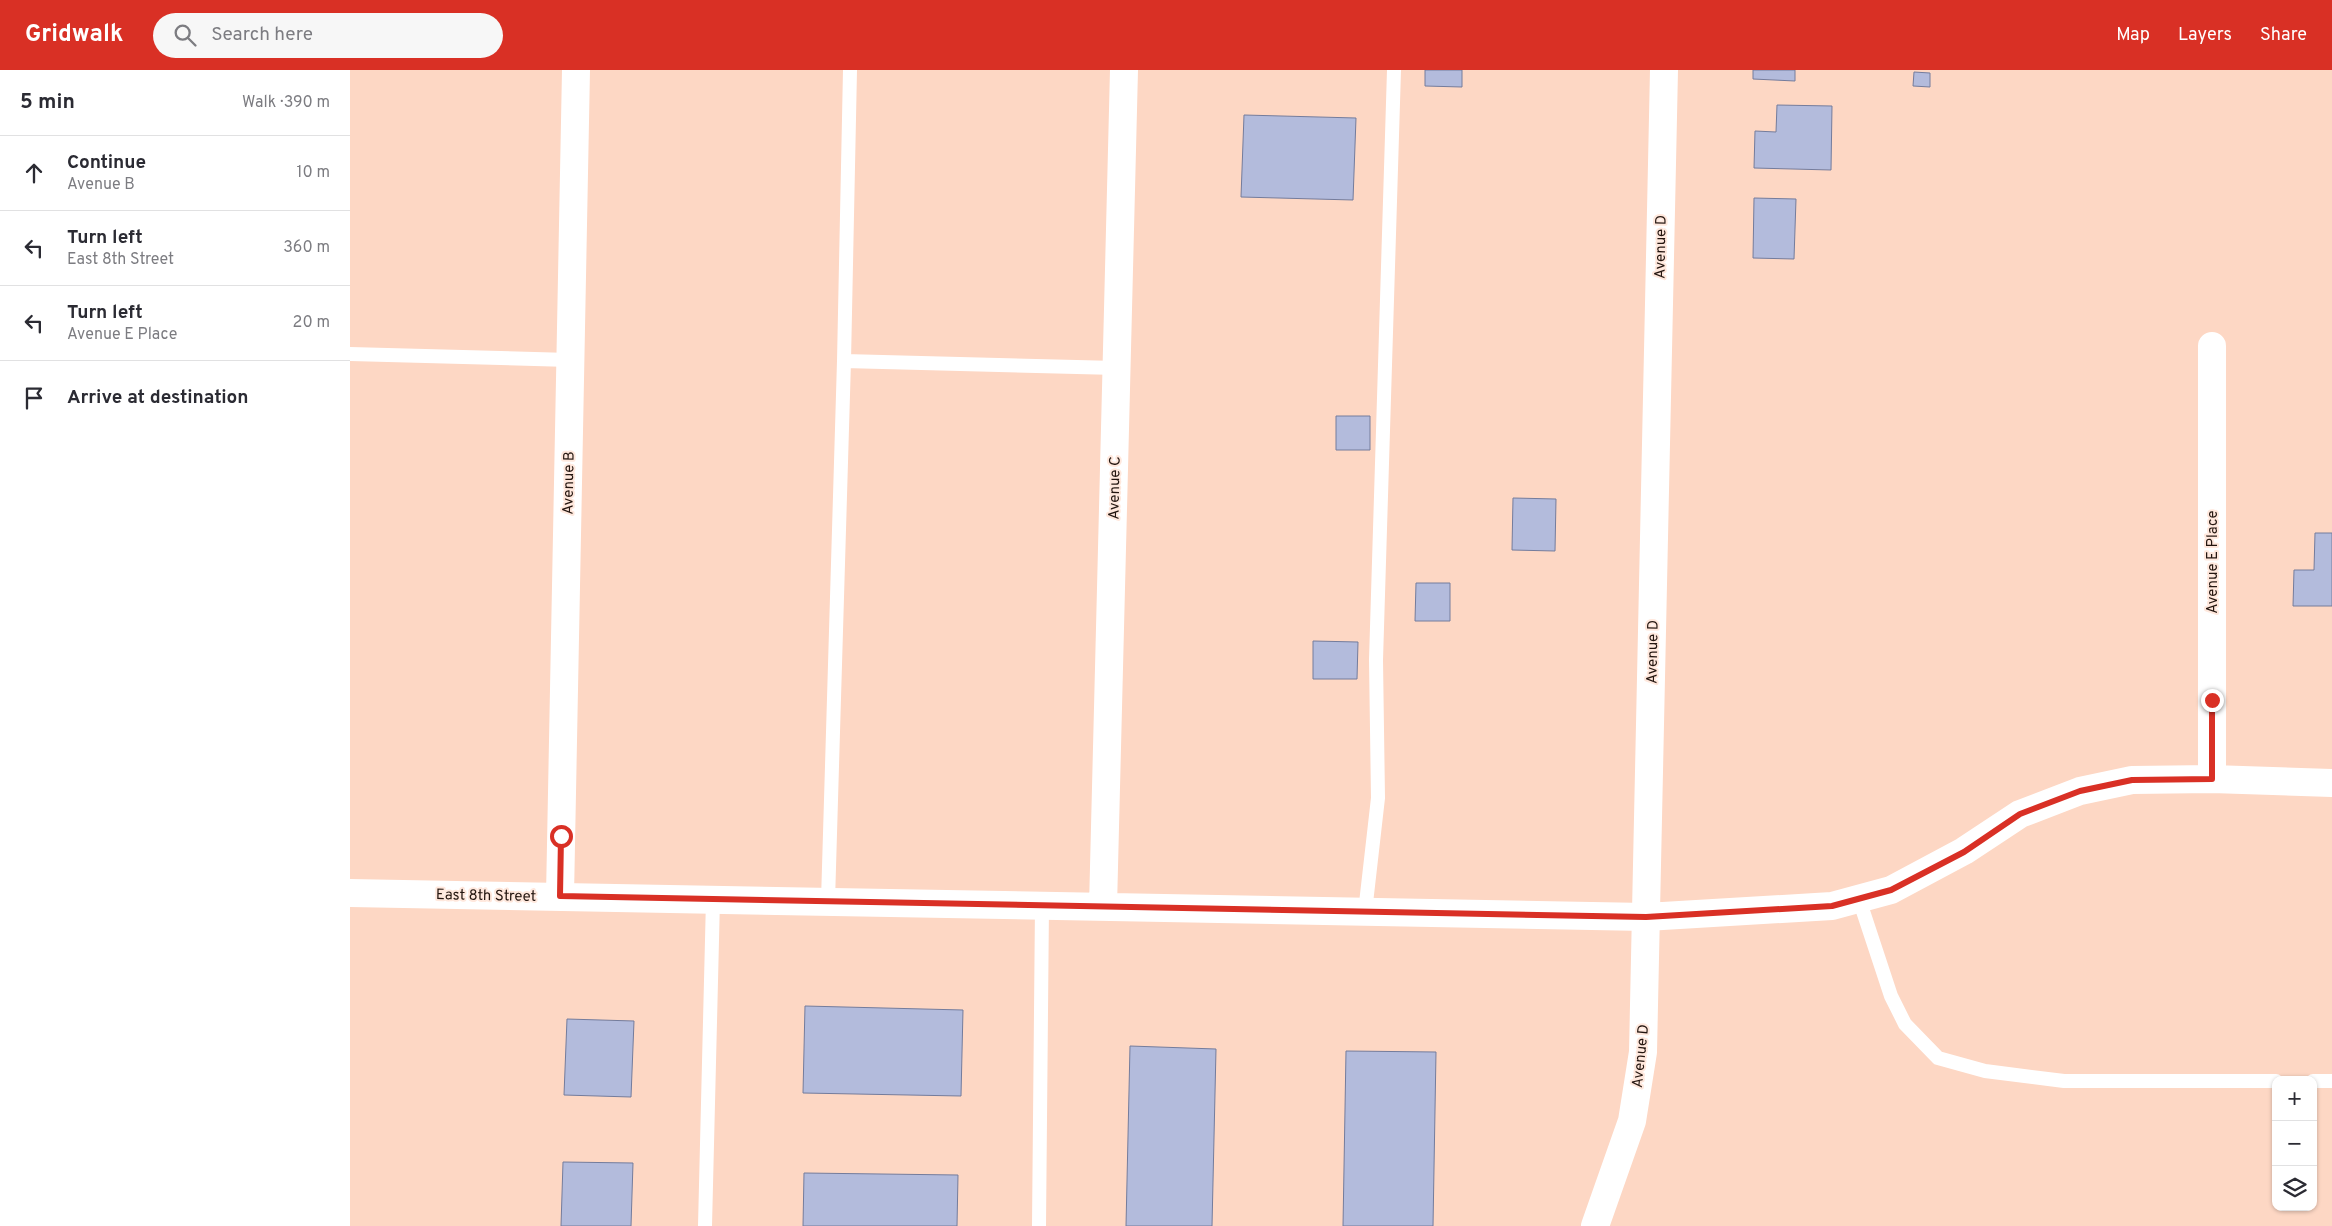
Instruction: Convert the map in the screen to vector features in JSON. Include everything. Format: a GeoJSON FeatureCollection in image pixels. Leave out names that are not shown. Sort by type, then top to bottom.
{"type":"FeatureCollection","features":[{"type":"Feature","properties":{"kind":"street","name":"Avenue B"},"geometry":{"type":"LineString","coordinates":[[560,896],[576,70]]}},
{"type":"Feature","properties":{"kind":"street","name":"Avenue C"},"geometry":{"type":"LineString","coordinates":[[1103,907],[1124,70]]}},
{"type":"Feature","properties":{"kind":"street","name":"Avenue D"},"geometry":{"type":"LineString","coordinates":[[1595,1226],[1632,1121],[1643,1052],[1664,70]]}},
{"type":"Feature","properties":{"kind":"street","name":"Avenue E Place"},"geometry":{"type":"LineString","coordinates":[[2212,346],[2212,779]]}},
{"type":"Feature","properties":{"kind":"street","name":"East 8th Street"},"geometry":{"type":"LineString","coordinates":[[350,893],[1646,917],[1832,906],[1891,890],[1964,852],[2020,814],[2080,791],[2132,780],[2212,779],[2332,782]]}},
{"type":"Feature","properties":{"kind":"lane"},"geometry":{"type":"LineString","coordinates":[[828,901],[844,361],[850,70]]}},
{"type":"Feature","properties":{"kind":"lane"},"geometry":{"type":"LineString","coordinates":[[1365,912],[1378,798],[1376,660],[1394,70]]}},
{"type":"Feature","properties":{"kind":"lane"},"geometry":{"type":"LineString","coordinates":[[350,354],[570,360]]}},
{"type":"Feature","properties":{"kind":"lane"},"geometry":{"type":"LineString","coordinates":[[844,361],[1117,368]]}},
{"type":"Feature","properties":{"kind":"lane"},"geometry":{"type":"LineString","coordinates":[[705,1226],[713,899]]}},
{"type":"Feature","properties":{"kind":"lane"},"geometry":{"type":"LineString","coordinates":[[1859,899],[1891,996],[1904,1024],[1938,1058],[1985,1072],[2064,1081],[2272,1081]]}},
{"type":"Feature","properties":{"kind":"lane"},"geometry":{"type":"LineString","coordinates":[[1039,1226],[1042,905]]}},
{"type":"Feature","properties":{"kind":"lane"},"geometry":{"type":"LineString","coordinates":[[2317,1081],[2332,1081]]}},
{"type":"Feature","properties":{"kind":"building"},"geometry":{"type":"Polygon","coordinates":[[[1425,70],[1462,70],[1462,87],[1425,86],[1425,70]]]}},
{"type":"Feature","properties":{"kind":"building"},"geometry":{"type":"Polygon","coordinates":[[[1753,70],[1795,70],[1795,81],[1753,79],[1753,70]]]}},
{"type":"Feature","properties":{"kind":"building"},"geometry":{"type":"Polygon","coordinates":[[[1914,72],[1930,73],[1930,87],[1913,86],[1914,72]]]}},
{"type":"Feature","properties":{"kind":"building"},"geometry":{"type":"Polygon","coordinates":[[[1777,105],[1832,106],[1831,170],[1754,168],[1755,131],[1776,132],[1777,105]]]}},
{"type":"Feature","properties":{"kind":"building"},"geometry":{"type":"Polygon","coordinates":[[[1244,115],[1356,118],[1353,200],[1241,197],[1244,115]]]}},
{"type":"Feature","properties":{"kind":"building"},"geometry":{"type":"Polygon","coordinates":[[[1754,198],[1796,199],[1794,259],[1753,258],[1754,198]]]}},
{"type":"Feature","properties":{"kind":"building"},"geometry":{"type":"Polygon","coordinates":[[[1336,416],[1370,416],[1370,450],[1336,450],[1336,416]]]}},
{"type":"Feature","properties":{"kind":"building"},"geometry":{"type":"Polygon","coordinates":[[[1513,498],[1556,499],[1555,551],[1512,550],[1513,498]]]}},
{"type":"Feature","properties":{"kind":"building"},"geometry":{"type":"Polygon","coordinates":[[[2315,533],[2332,533],[2332,606],[2293,606],[2294,570],[2314,570],[2315,533]]]}},
{"type":"Feature","properties":{"kind":"building"},"geometry":{"type":"Polygon","coordinates":[[[1416,583],[1450,583],[1450,621],[1415,621],[1416,583]]]}},
{"type":"Feature","properties":{"kind":"building"},"geometry":{"type":"Polygon","coordinates":[[[1313,641],[1358,642],[1357,679],[1313,679],[1313,641]]]}},
{"type":"Feature","properties":{"kind":"building"},"geometry":{"type":"Polygon","coordinates":[[[805,1006],[963,1010],[961,1096],[803,1093],[805,1006]]]}},
{"type":"Feature","properties":{"kind":"building"},"geometry":{"type":"Polygon","coordinates":[[[567,1019],[634,1021],[631,1097],[564,1095],[567,1019]]]}},
{"type":"Feature","properties":{"kind":"building"},"geometry":{"type":"Polygon","coordinates":[[[1130,1046],[1216,1049],[1212,1226],[1126,1226],[1130,1046]]]}},
{"type":"Feature","properties":{"kind":"building"},"geometry":{"type":"Polygon","coordinates":[[[1346,1051],[1436,1052],[1433,1226],[1343,1226],[1346,1051]]]}},
{"type":"Feature","properties":{"kind":"building"},"geometry":{"type":"Polygon","coordinates":[[[563,1162],[633,1163],[631,1226],[561,1226],[563,1162]]]}},
{"type":"Feature","properties":{"kind":"building"},"geometry":{"type":"Polygon","coordinates":[[[804,1173],[958,1175],[957,1226],[803,1226],[804,1173]]]}},
{"type":"Feature","properties":{"kind":"route"},"geometry":{"type":"LineString","coordinates":[[561,836],[560,896],[1646,917],[1832,906],[1891,890],[1964,852],[2020,814],[2080,791],[2132,780],[2212,779],[2212,700]]}}]}
